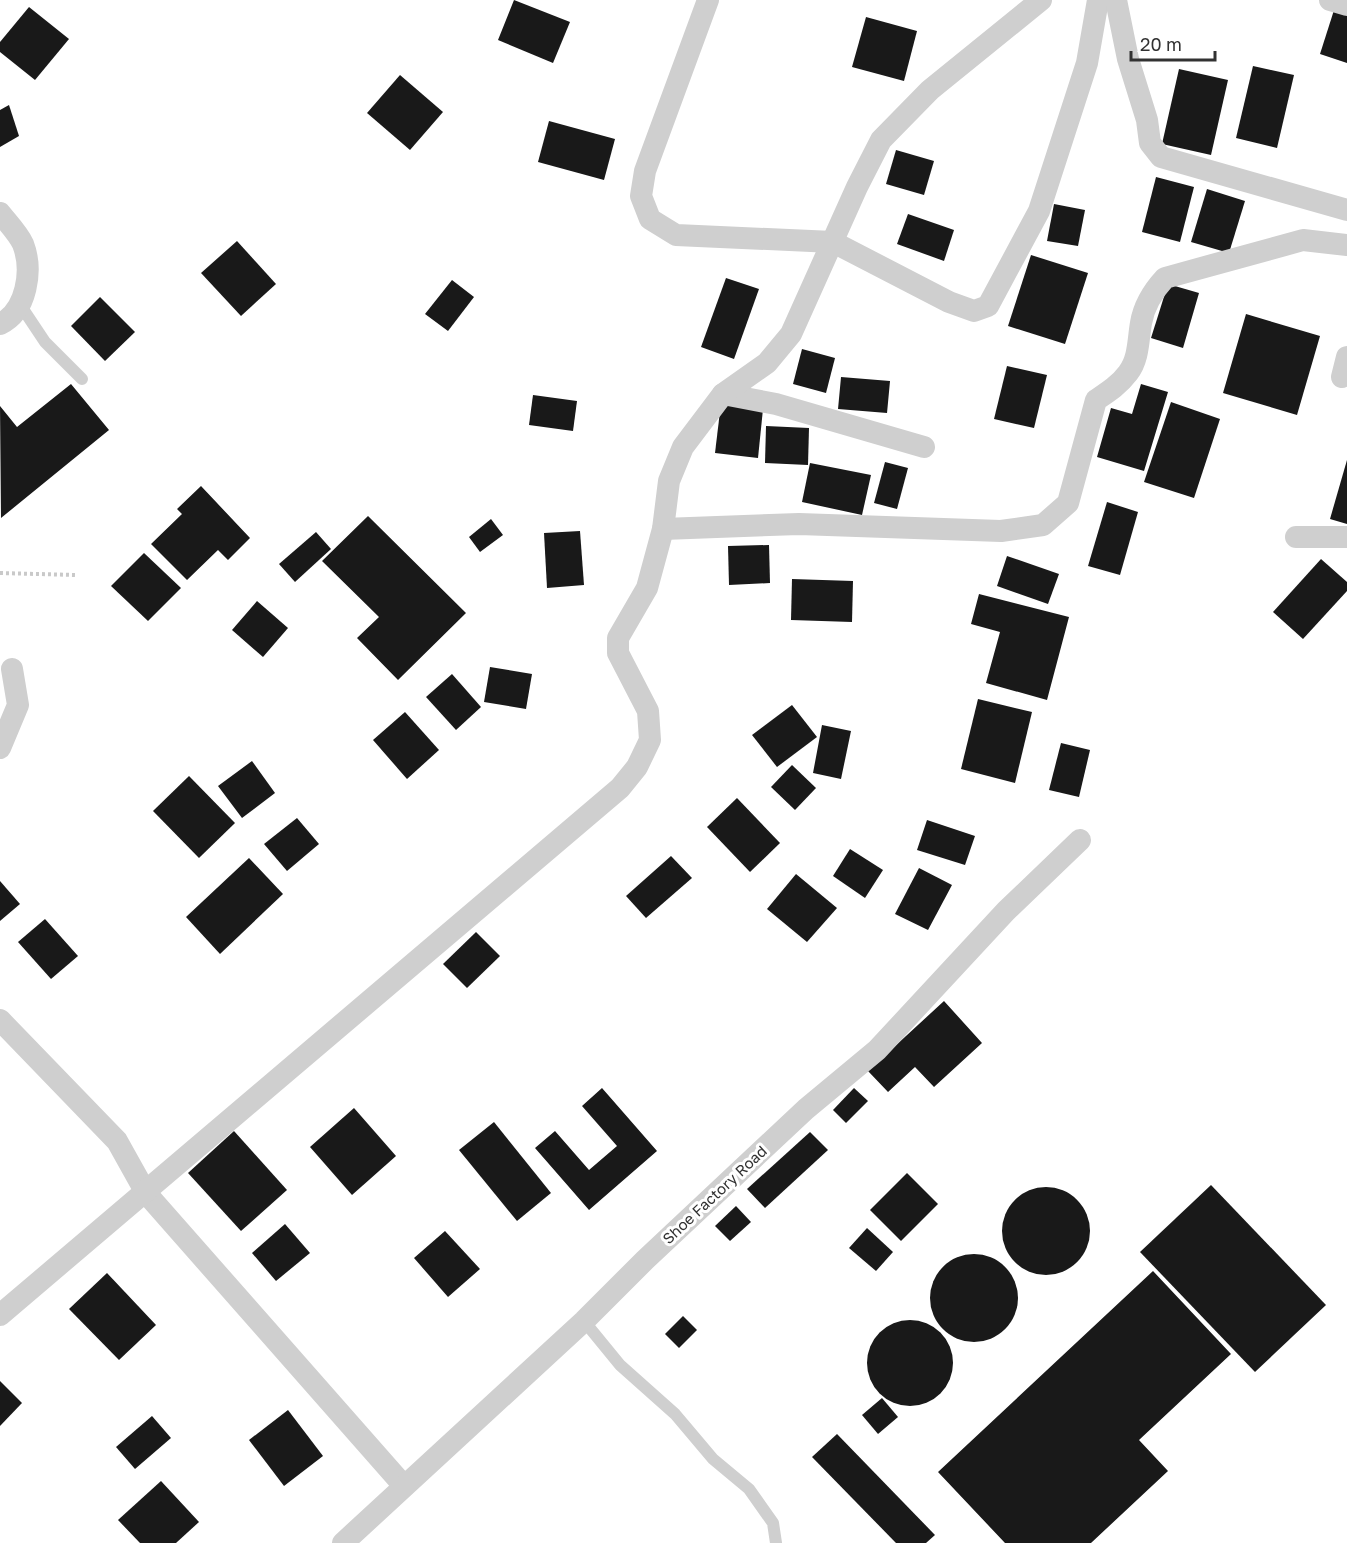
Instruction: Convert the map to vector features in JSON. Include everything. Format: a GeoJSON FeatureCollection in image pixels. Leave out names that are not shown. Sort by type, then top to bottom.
{"type":"FeatureCollection","features":[{"type":"Feature","properties":{"kind":"street"},"geometry":{"type":"LineString","coordinates":[[708,0],[645,171],[641,196],[650,219],[675,235],[833,242],[949,302],[974,311],[988,306],[1039,211],[1087,63],[1098,0]]}},
{"type":"Feature","properties":{"kind":"street"},"geometry":{"type":"LineString","coordinates":[[0,1315],[620,788],[637,767],[650,740],[648,711],[618,653],[618,639],[647,588],[663,529],[669,481],[683,447],[723,394],[767,363],[791,334],[881,140],[930,90],[1041,0]]}},
{"type":"Feature","properties":{"kind":"street"},"geometry":{"type":"LineString","coordinates":[[1116,0],[1150,143],[1161,158],[1347,210]]}},
{"type":"Feature","properties":{"kind":"street"},"geometry":{"type":"LineString","coordinates":[[1330,0],[1347,5]]}},
{"type":"Feature","properties":{"kind":"street"},"geometry":{"type":"LineString","coordinates":[[0,213],[22,242],[27,261],[21,306],[7,321],[0,324]]}},
{"type":"Feature","properties":{"kind":"street"},"geometry":{"type":"LineString","coordinates":[[663,529],[799,524],[1001,531],[1043,525],[1068,504],[1096,400],[1117,386],[1130,372],[1136,356],[1144,311],[1151,293],[1165,278],[1303,240],[1347,245]]}},
{"type":"Feature","properties":{"kind":"street"},"geometry":{"type":"LineString","coordinates":[[723,394],[776,404],[924,447]]}},
{"type":"Feature","properties":{"kind":"street"},"geometry":{"type":"LineString","coordinates":[[1296,537],[1347,537]]}},
{"type":"Feature","properties":{"kind":"street"},"geometry":{"type":"LineString","coordinates":[[0,748],[18,705],[12,669]]}},
{"type":"Feature","properties":{"kind":"street","name":"Shoe Factory Road"},"geometry":{"type":"LineString","coordinates":[[343,1543],[584,1321],[645,1260],[806,1109],[877,1050],[1006,911],[1080,840]]}},
{"type":"Feature","properties":{"kind":"street"},"geometry":{"type":"LineString","coordinates":[[0,1020],[117,1141],[146,1192],[404,1486]]}},
{"type":"Feature","properties":{"kind":"lane"},"geometry":{"type":"LineString","coordinates":[[21,306],[45,342],[82,379]]}},
{"type":"Feature","properties":{"kind":"lane"},"geometry":{"type":"LineString","coordinates":[[584,1321],[620,1365],[675,1414],[713,1459],[749,1489],[773,1523],[776,1543]]}},
{"type":"Feature","properties":{"kind":"path"},"geometry":{"type":"LineString","coordinates":[[0,573],[75,575]]}},
{"type":"Feature","properties":{"kind":"building"},"geometry":{"type":"Polygon","coordinates":[[[514,0],[570,22],[553,63],[498,40],[514,0]]]}},
{"type":"Feature","properties":{"kind":"building"},"geometry":{"type":"Polygon","coordinates":[[[29,7],[69,39],[35,80],[0,52],[0,42],[29,7]]]}},
{"type":"Feature","properties":{"kind":"building"},"geometry":{"type":"Polygon","coordinates":[[[1335,7],[1347,10],[1347,63],[1320,54],[1335,7]]]}},
{"type":"Feature","properties":{"kind":"building"},"geometry":{"type":"Polygon","coordinates":[[[866,17],[917,31],[904,81],[852,67],[866,17]]]}},
{"type":"Feature","properties":{"kind":"building"},"geometry":{"type":"Polygon","coordinates":[[[1253,66],[1294,75],[1277,148],[1236,138],[1253,66]]]}},
{"type":"Feature","properties":{"kind":"building"},"geometry":{"type":"Polygon","coordinates":[[[1179,69],[1228,80],[1211,155],[1162,144],[1179,69]]]}},
{"type":"Feature","properties":{"kind":"building"},"geometry":{"type":"Polygon","coordinates":[[[400,75],[443,112],[410,150],[367,113],[400,75]]]}},
{"type":"Feature","properties":{"kind":"building"},"geometry":{"type":"Polygon","coordinates":[[[9,105],[19,136],[0,147],[0,110],[9,105]]]}},
{"type":"Feature","properties":{"kind":"building"},"geometry":{"type":"Polygon","coordinates":[[[549,121],[615,139],[604,180],[538,162],[549,121]]]}},
{"type":"Feature","properties":{"kind":"building"},"geometry":{"type":"Polygon","coordinates":[[[896,150],[934,161],[924,195],[886,184],[896,150]]]}},
{"type":"Feature","properties":{"kind":"building"},"geometry":{"type":"Polygon","coordinates":[[[1156,177],[1194,187],[1180,242],[1142,232],[1156,177]]]}},
{"type":"Feature","properties":{"kind":"building"},"geometry":{"type":"Polygon","coordinates":[[[1207,189],[1245,201],[1229,253],[1191,242],[1207,189]]]}},
{"type":"Feature","properties":{"kind":"building"},"geometry":{"type":"Polygon","coordinates":[[[1054,204],[1085,210],[1078,246],[1047,241],[1054,204]]]}},
{"type":"Feature","properties":{"kind":"building"},"geometry":{"type":"Polygon","coordinates":[[[908,214],[954,230],[944,261],[897,244],[908,214]]]}},
{"type":"Feature","properties":{"kind":"building"},"geometry":{"type":"Polygon","coordinates":[[[237,241],[276,284],[241,316],[201,273],[237,241]]]}},
{"type":"Feature","properties":{"kind":"building"},"geometry":{"type":"Polygon","coordinates":[[[1031,255],[1088,273],[1065,344],[1008,326],[1031,255]]]}},
{"type":"Feature","properties":{"kind":"building"},"geometry":{"type":"Polygon","coordinates":[[[726,278],[759,289],[734,359],[701,347],[726,278]]]}},
{"type":"Feature","properties":{"kind":"building"},"geometry":{"type":"Polygon","coordinates":[[[452,280],[474,297],[448,331],[425,314],[452,280]]]}},
{"type":"Feature","properties":{"kind":"building"},"geometry":{"type":"Polygon","coordinates":[[[1168,284],[1199,293],[1183,348],[1151,338],[1168,284]]]}},
{"type":"Feature","properties":{"kind":"building"},"geometry":{"type":"Polygon","coordinates":[[[100,297],[135,332],[105,361],[71,326],[100,297]]]}},
{"type":"Feature","properties":{"kind":"building"},"geometry":{"type":"Polygon","coordinates":[[[1246,314],[1320,336],[1297,415],[1223,393],[1246,314]]]}},
{"type":"Feature","properties":{"kind":"building"},"geometry":{"type":"Polygon","coordinates":[[[802,349],[835,358],[826,393],[793,384],[802,349]]]}},
{"type":"Feature","properties":{"kind":"building"},"geometry":{"type":"Polygon","coordinates":[[[1007,366],[1047,375],[1034,428],[994,419],[1007,366]]]}},
{"type":"Feature","properties":{"kind":"building"},"geometry":{"type":"Polygon","coordinates":[[[841,377],[890,381],[887,413],[838,409],[841,377]]]}},
{"type":"Feature","properties":{"kind":"building"},"geometry":{"type":"Polygon","coordinates":[[[71,384],[109,430],[1,518],[0,406],[17,427],[71,384]]]}},
{"type":"Feature","properties":{"kind":"building"},"geometry":{"type":"Polygon","coordinates":[[[1141,384],[1168,392],[1144,471],[1097,457],[1111,408],[1132,414],[1141,384]]]}},
{"type":"Feature","properties":{"kind":"building"},"geometry":{"type":"Polygon","coordinates":[[[533,395],[577,401],[573,431],[529,425],[533,395]]]}},
{"type":"Feature","properties":{"kind":"building"},"geometry":{"type":"Polygon","coordinates":[[[1171,402],[1220,419],[1194,498],[1144,482],[1171,402]]]}},
{"type":"Feature","properties":{"kind":"building"},"geometry":{"type":"Polygon","coordinates":[[[721,403],[763,409],[758,458],[715,453],[721,403]]]}},
{"type":"Feature","properties":{"kind":"building"},"geometry":{"type":"Polygon","coordinates":[[[766,426],[809,428],[808,465],[765,463],[766,426]]]}},
{"type":"Feature","properties":{"kind":"building"},"geometry":{"type":"Polygon","coordinates":[[[1347,460],[1347,524],[1330,519],[1347,460]]]}},
{"type":"Feature","properties":{"kind":"building"},"geometry":{"type":"Polygon","coordinates":[[[885,462],[908,468],[897,509],[874,503],[885,462]]]}},
{"type":"Feature","properties":{"kind":"building"},"geometry":{"type":"Polygon","coordinates":[[[810,463],[871,475],[862,515],[802,502],[810,463]]]}},
{"type":"Feature","properties":{"kind":"building"},"geometry":{"type":"Polygon","coordinates":[[[201,486],[250,538],[228,560],[218,550],[187,580],[151,544],[182,514],[177,509],[201,486]]]}},
{"type":"Feature","properties":{"kind":"building"},"geometry":{"type":"Polygon","coordinates":[[[1107,502],[1138,512],[1120,575],[1088,566],[1107,502]]]}},
{"type":"Feature","properties":{"kind":"building"},"geometry":{"type":"Polygon","coordinates":[[[368,516],[466,613],[398,680],[357,638],[379,617],[322,561],[368,516]]]}},
{"type":"Feature","properties":{"kind":"building"},"geometry":{"type":"Polygon","coordinates":[[[491,519],[503,535],[480,552],[469,537],[491,519]]]}},
{"type":"Feature","properties":{"kind":"building"},"geometry":{"type":"Polygon","coordinates":[[[580,531],[584,585],[547,588],[544,533],[580,531]]]}},
{"type":"Feature","properties":{"kind":"building"},"geometry":{"type":"Polygon","coordinates":[[[316,532],[331,549],[295,582],[279,564],[316,532]]]}},
{"type":"Feature","properties":{"kind":"building"},"geometry":{"type":"Polygon","coordinates":[[[769,545],[770,583],[729,585],[728,546],[769,545]]]}},
{"type":"Feature","properties":{"kind":"building"},"geometry":{"type":"Polygon","coordinates":[[[144,553],[181,588],[148,621],[111,586],[144,553]]]}},
{"type":"Feature","properties":{"kind":"building"},"geometry":{"type":"Polygon","coordinates":[[[1007,556],[1059,574],[1048,604],[997,586],[1007,556]]]}},
{"type":"Feature","properties":{"kind":"building"},"geometry":{"type":"Polygon","coordinates":[[[1321,559],[1347,582],[1347,591],[1303,639],[1273,612],[1321,559]]]}},
{"type":"Feature","properties":{"kind":"building"},"geometry":{"type":"Polygon","coordinates":[[[792,579],[853,581],[852,622],[791,620],[792,579]]]}},
{"type":"Feature","properties":{"kind":"building"},"geometry":{"type":"Polygon","coordinates":[[[979,594],[1069,617],[1047,700],[986,683],[1000,632],[971,624],[979,594]]]}},
{"type":"Feature","properties":{"kind":"building"},"geometry":{"type":"Polygon","coordinates":[[[257,601],[288,628],[263,657],[232,630],[257,601]]]}},
{"type":"Feature","properties":{"kind":"building"},"geometry":{"type":"Polygon","coordinates":[[[490,667],[532,674],[526,709],[484,702],[490,667]]]}},
{"type":"Feature","properties":{"kind":"building"},"geometry":{"type":"Polygon","coordinates":[[[452,674],[481,707],[456,730],[426,697],[452,674]]]}},
{"type":"Feature","properties":{"kind":"building"},"geometry":{"type":"Polygon","coordinates":[[[978,699],[1032,712],[1015,783],[961,769],[978,699]]]}},
{"type":"Feature","properties":{"kind":"building"},"geometry":{"type":"Polygon","coordinates":[[[792,705],[817,737],[777,767],[752,735],[792,705]]]}},
{"type":"Feature","properties":{"kind":"building"},"geometry":{"type":"Polygon","coordinates":[[[405,712],[439,750],[407,779],[373,740],[405,712]]]}},
{"type":"Feature","properties":{"kind":"building"},"geometry":{"type":"Polygon","coordinates":[[[822,725],[851,731],[841,779],[813,773],[822,725]]]}},
{"type":"Feature","properties":{"kind":"building"},"geometry":{"type":"Polygon","coordinates":[[[1061,743],[1090,750],[1079,797],[1049,790],[1061,743]]]}},
{"type":"Feature","properties":{"kind":"building"},"geometry":{"type":"Polygon","coordinates":[[[252,761],[275,793],[242,818],[218,786],[252,761]]]}},
{"type":"Feature","properties":{"kind":"building"},"geometry":{"type":"Polygon","coordinates":[[[792,765],[816,788],[795,810],[771,787],[792,765]]]}},
{"type":"Feature","properties":{"kind":"building"},"geometry":{"type":"Polygon","coordinates":[[[189,776],[235,823],[199,858],[153,811],[189,776]]]}},
{"type":"Feature","properties":{"kind":"building"},"geometry":{"type":"Polygon","coordinates":[[[737,798],[780,843],[750,872],[707,827],[737,798]]]}},
{"type":"Feature","properties":{"kind":"building"},"geometry":{"type":"Polygon","coordinates":[[[297,818],[319,844],[287,871],[264,844],[297,818]]]}},
{"type":"Feature","properties":{"kind":"building"},"geometry":{"type":"Polygon","coordinates":[[[927,820],[975,836],[965,865],[917,850],[927,820]]]}},
{"type":"Feature","properties":{"kind":"building"},"geometry":{"type":"Polygon","coordinates":[[[850,849],[883,870],[865,898],[833,876],[850,849]]]}},
{"type":"Feature","properties":{"kind":"building"},"geometry":{"type":"Polygon","coordinates":[[[671,856],[692,878],[646,918],[626,896],[671,856]]]}},
{"type":"Feature","properties":{"kind":"building"},"geometry":{"type":"Polygon","coordinates":[[[249,858],[283,894],[220,954],[186,917],[249,858]]]}},
{"type":"Feature","properties":{"kind":"building"},"geometry":{"type":"Polygon","coordinates":[[[919,868],[952,885],[928,930],[895,914],[919,868]]]}},
{"type":"Feature","properties":{"kind":"building"},"geometry":{"type":"Polygon","coordinates":[[[796,874],[837,908],[807,942],[767,909],[796,874]]]}},
{"type":"Feature","properties":{"kind":"building"},"geometry":{"type":"Polygon","coordinates":[[[0,881],[20,904],[0,921],[0,881]]]}},
{"type":"Feature","properties":{"kind":"building"},"geometry":{"type":"Polygon","coordinates":[[[45,919],[78,956],[51,979],[18,942],[45,919]]]}},
{"type":"Feature","properties":{"kind":"building"},"geometry":{"type":"Polygon","coordinates":[[[476,932],[500,956],[467,988],[443,964],[476,932]]]}},
{"type":"Feature","properties":{"kind":"building"},"geometry":{"type":"Polygon","coordinates":[[[944,1001],[982,1043],[934,1087],[915,1067],[888,1092],[868,1071],[944,1001]]]}},
{"type":"Feature","properties":{"kind":"building"},"geometry":{"type":"Polygon","coordinates":[[[602,1088],[657,1151],[589,1210],[535,1148],[555,1131],[589,1170],[617,1146],[582,1106],[602,1088]]]}},
{"type":"Feature","properties":{"kind":"building"},"geometry":{"type":"Polygon","coordinates":[[[854,1088],[868,1101],[846,1123],[833,1110],[854,1088]]]}},
{"type":"Feature","properties":{"kind":"building"},"geometry":{"type":"Polygon","coordinates":[[[354,1108],[396,1156],[352,1195],[310,1147],[354,1108]]]}},
{"type":"Feature","properties":{"kind":"building"},"geometry":{"type":"Polygon","coordinates":[[[494,1122],[551,1193],[517,1221],[459,1150],[494,1122]]]}},
{"type":"Feature","properties":{"kind":"building"},"geometry":{"type":"Polygon","coordinates":[[[234,1131],[287,1190],[241,1231],[188,1173],[234,1131]]]}},
{"type":"Feature","properties":{"kind":"building"},"geometry":{"type":"Polygon","coordinates":[[[810,1132],[828,1150],[765,1208],[747,1189],[810,1132]]]}},
{"type":"Feature","properties":{"kind":"building"},"geometry":{"type":"Polygon","coordinates":[[[907,1173],[938,1204],[901,1241],[870,1210],[907,1173]]]}},
{"type":"Feature","properties":{"kind":"building"},"geometry":{"type":"Polygon","coordinates":[[[1211,1185],[1326,1305],[1255,1372],[1140,1252],[1211,1185]]]}},
{"type":"Feature","properties":{"kind":"building"},"geometry":{"type":"Polygon","coordinates":[[[1046,1187],[1063,1191],[1077,1200],[1086,1214],[1090,1231],[1086,1248],[1077,1262],[1063,1271],[1046,1275],[1029,1271],[1015,1262],[1006,1248],[1002,1231],[1006,1214],[1015,1200],[1029,1191],[1046,1187]]]}},
{"type":"Feature","properties":{"kind":"building"},"geometry":{"type":"Polygon","coordinates":[[[736,1206],[751,1222],[730,1241],[715,1226],[736,1206]]]}},
{"type":"Feature","properties":{"kind":"building"},"geometry":{"type":"Polygon","coordinates":[[[285,1224],[310,1253],[276,1281],[252,1253],[285,1224]]]}},
{"type":"Feature","properties":{"kind":"building"},"geometry":{"type":"Polygon","coordinates":[[[867,1228],[893,1252],[876,1271],[849,1248],[867,1228]]]}},
{"type":"Feature","properties":{"kind":"building"},"geometry":{"type":"Polygon","coordinates":[[[445,1231],[480,1269],[448,1297],[414,1258],[445,1231]]]}},
{"type":"Feature","properties":{"kind":"building"},"geometry":{"type":"Polygon","coordinates":[[[974,1254],[991,1258],[1005,1267],[1014,1281],[1018,1298],[1014,1315],[1005,1329],[991,1338],[974,1342],[957,1338],[943,1329],[934,1315],[930,1298],[934,1281],[943,1267],[957,1258],[974,1254]]]}},
{"type":"Feature","properties":{"kind":"building"},"geometry":{"type":"Polygon","coordinates":[[[1153,1271],[1231,1354],[1139,1440],[1168,1471],[1091,1543],[1005,1543],[938,1472],[1153,1271]]]}},
{"type":"Feature","properties":{"kind":"building"},"geometry":{"type":"Polygon","coordinates":[[[107,1273],[156,1325],[119,1360],[69,1309],[107,1273]]]}},
{"type":"Feature","properties":{"kind":"building"},"geometry":{"type":"Polygon","coordinates":[[[683,1316],[697,1330],[679,1348],[665,1334],[683,1316]]]}},
{"type":"Feature","properties":{"kind":"building"},"geometry":{"type":"Polygon","coordinates":[[[902,1320],[918,1320],[941,1332],[950,1346],[953,1363],[950,1380],[941,1394],[918,1406],[902,1406],[886,1399],[874,1387],[867,1371],[867,1355],[874,1339],[886,1327],[902,1320]]]}},
{"type":"Feature","properties":{"kind":"building"},"geometry":{"type":"Polygon","coordinates":[[[0,1381],[22,1403],[0,1426],[0,1381]]]}},
{"type":"Feature","properties":{"kind":"building"},"geometry":{"type":"Polygon","coordinates":[[[882,1398],[898,1417],[878,1434],[862,1415],[882,1398]]]}},
{"type":"Feature","properties":{"kind":"building"},"geometry":{"type":"Polygon","coordinates":[[[288,1410],[323,1456],[284,1486],[249,1440],[288,1410]]]}},
{"type":"Feature","properties":{"kind":"building"},"geometry":{"type":"Polygon","coordinates":[[[152,1416],[171,1438],[135,1469],[116,1447],[152,1416]]]}},
{"type":"Feature","properties":{"kind":"building"},"geometry":{"type":"Polygon","coordinates":[[[837,1434],[935,1535],[926,1543],[896,1543],[812,1457],[837,1434]]]}},
{"type":"Feature","properties":{"kind":"building"},"geometry":{"type":"Polygon","coordinates":[[[161,1481],[199,1522],[176,1543],[140,1543],[118,1520],[161,1481]]]}}]}
